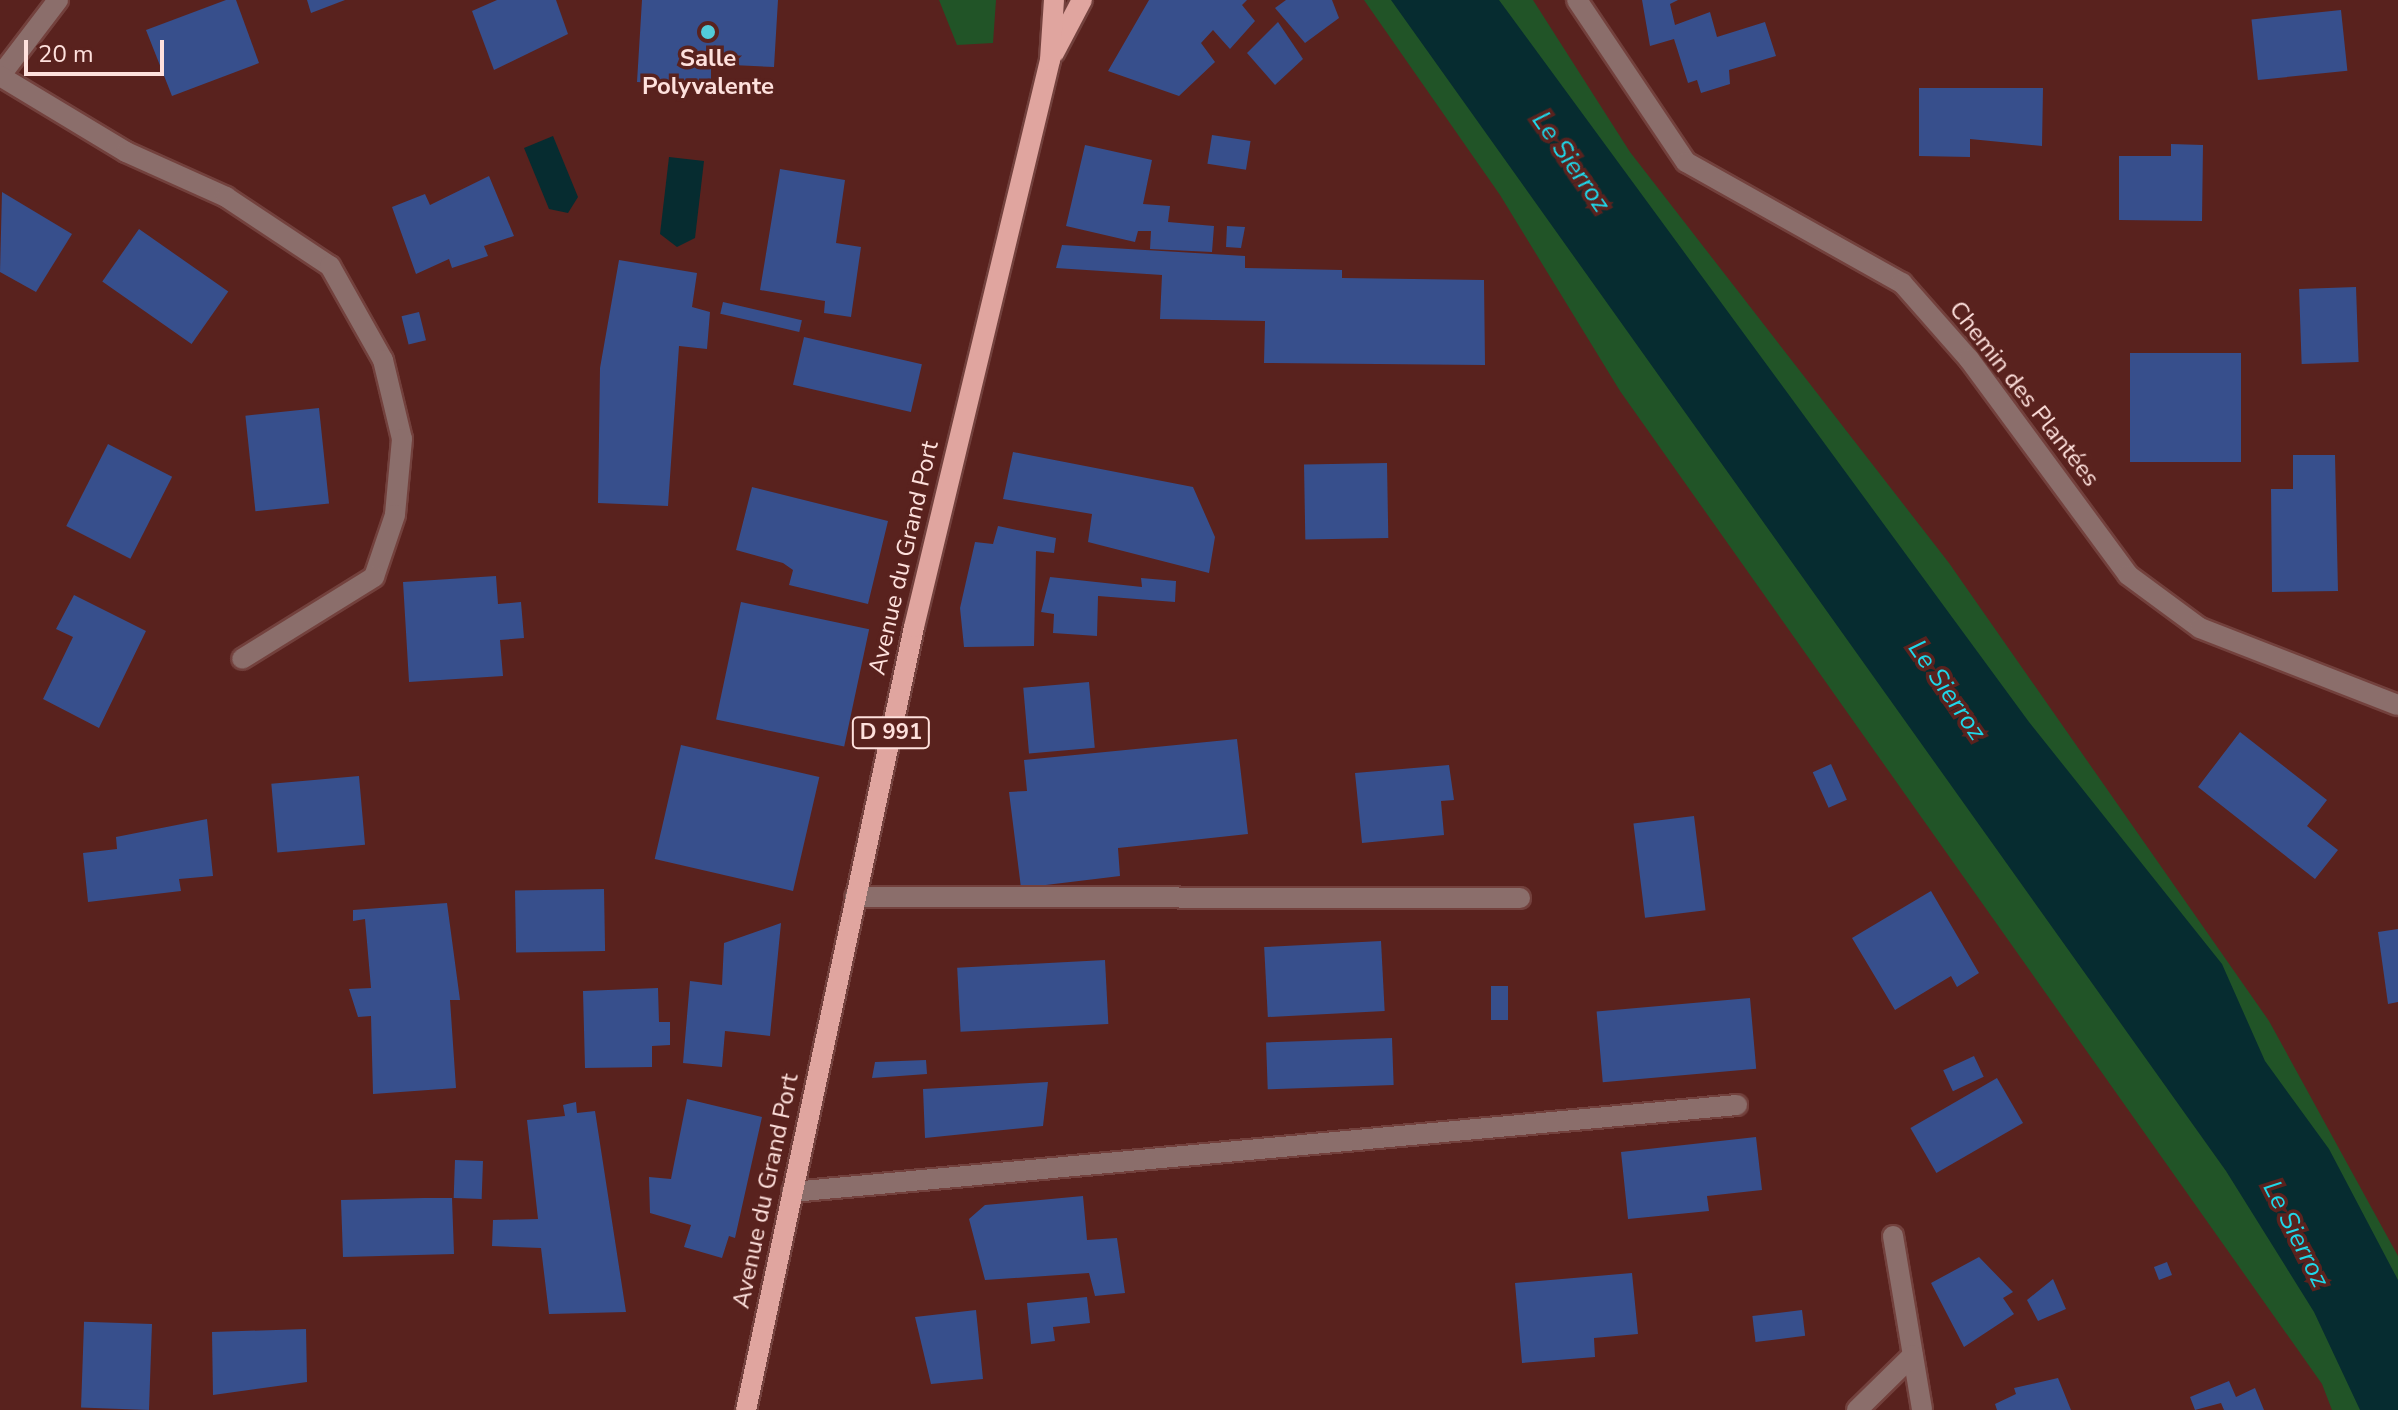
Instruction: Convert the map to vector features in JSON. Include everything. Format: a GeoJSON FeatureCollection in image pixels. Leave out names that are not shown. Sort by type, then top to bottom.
{"type":"FeatureCollection","features":[{"type":"Feature","properties":{"kind":"main road","name":"Avenue du Grand Port"},"geometry":{"type":"LineString","coordinates":[[746,1410],[855,897],[1050,60],[1054,0]]}},
{"type":"Feature","properties":{"kind":"main road"},"geometry":{"type":"LineString","coordinates":[[1050,60],[1082,0]]}},
{"type":"Feature","properties":{"kind":"street"},"geometry":{"type":"LineString","coordinates":[[58,0],[0,76],[126,152],[226,197],[330,266],[383,360],[402,439],[395,515],[374,577],[242,659]]}},
{"type":"Feature","properties":{"kind":"street","name":"Chemin des Plantées"},"geometry":{"type":"LineString","coordinates":[[1577,0],[1686,162],[1902,283],[1969,359],[2128,575],[2200,628],[2398,705]]}},
{"type":"Feature","properties":{"kind":"street"},"geometry":{"type":"LineString","coordinates":[[855,897],[1520,898]]}},
{"type":"Feature","properties":{"kind":"street"},"geometry":{"type":"LineString","coordinates":[[792,1192],[1737,1105]]}},
{"type":"Feature","properties":{"kind":"street"},"geometry":{"type":"LineString","coordinates":[[1893,1236],[1922,1410]]}},
{"type":"Feature","properties":{"kind":"street"},"geometry":{"type":"LineString","coordinates":[[1857,1410],[1913,1355]]}},
{"type":"Feature","properties":{"kind":"green space"},"geometry":{"type":"Polygon","coordinates":[[[939,0],[996,0],[993,43],[957,45],[939,0]]]}},
{"type":"Feature","properties":{"kind":"green space"},"geometry":{"type":"Polygon","coordinates":[[[1364,0],[1533,0],[1630,152],[1949,563],[2269,1021],[2398,1256],[2398,1410],[2332,1410],[2322,1384],[1620,391],[1500,195],[1364,0]]]}},
{"type":"Feature","properties":{"kind":"water","name":"Le Sierroz"},"geometry":{"type":"Polygon","coordinates":[[[1391,0],[1499,0],[2029,722],[2222,964],[2265,1061],[2329,1149],[2398,1280],[2398,1410],[2360,1410],[2314,1312],[2226,1171],[1391,0]]]}},
{"type":"Feature","properties":{"kind":"water"},"geometry":{"type":"Polygon","coordinates":[[[553,136],[578,197],[568,213],[549,209],[524,148],[553,136]]]}},
{"type":"Feature","properties":{"kind":"water"},"geometry":{"type":"Polygon","coordinates":[[[669,157],[704,161],[695,238],[677,247],[660,234],[669,157]]]}},
{"type":"Feature","properties":{"kind":"building"},"geometry":{"type":"Polygon","coordinates":[[[226,0],[236,0],[259,63],[172,96],[146,30],[226,0]]]}},
{"type":"Feature","properties":{"kind":"building"},"geometry":{"type":"Polygon","coordinates":[[[307,0],[345,0],[311,13],[307,0]]]}},
{"type":"Feature","properties":{"kind":"building"},"geometry":{"type":"Polygon","coordinates":[[[497,0],[556,0],[568,34],[494,70],[472,11],[497,0]]]}},
{"type":"Feature","properties":{"kind":"building","name":"Salle Polyvalente"},"geometry":{"type":"Polygon","coordinates":[[[642,0],[778,0],[774,67],[711,64],[711,86],[637,82],[642,0]]]}},
{"type":"Feature","properties":{"kind":"building"},"geometry":{"type":"Polygon","coordinates":[[[1149,0],[1247,0],[1242,5],[1255,21],[1230,49],[1213,30],[1201,43],[1215,62],[1179,96],[1108,71],[1149,0]]]}},
{"type":"Feature","properties":{"kind":"building"},"geometry":{"type":"Polygon","coordinates":[[[1286,0],[1332,0],[1339,18],[1305,43],[1275,8],[1286,0]]]}},
{"type":"Feature","properties":{"kind":"building"},"geometry":{"type":"Polygon","coordinates":[[[1642,0],[1678,0],[1670,4],[1675,25],[1710,12],[1717,37],[1765,22],[1776,56],[1729,70],[1730,84],[1701,93],[1697,80],[1688,83],[1674,39],[1650,46],[1642,0]]]}},
{"type":"Feature","properties":{"kind":"building"},"geometry":{"type":"Polygon","coordinates":[[[2341,10],[2347,71],[2258,80],[2251,19],[2341,10]]]}},
{"type":"Feature","properties":{"kind":"building"},"geometry":{"type":"Polygon","coordinates":[[[1278,22],[1303,59],[1275,85],[1247,53],[1278,22]]]}},
{"type":"Feature","properties":{"kind":"building"},"geometry":{"type":"Polygon","coordinates":[[[1919,88],[2043,88],[2042,146],[1970,139],[1970,157],[1919,156],[1919,88]]]}},
{"type":"Feature","properties":{"kind":"building"},"geometry":{"type":"Polygon","coordinates":[[[1212,135],[1251,141],[1246,170],[1207,164],[1212,135]]]}},
{"type":"Feature","properties":{"kind":"building"},"geometry":{"type":"Polygon","coordinates":[[[2171,144],[2203,145],[2202,221],[2119,220],[2119,156],[2171,156],[2171,144]]]}},
{"type":"Feature","properties":{"kind":"building"},"geometry":{"type":"Polygon","coordinates":[[[1085,145],[1152,160],[1143,204],[1170,206],[1168,222],[1214,226],[1212,252],[1150,249],[1151,231],[1138,231],[1135,242],[1066,226],[1085,145]]]}},
{"type":"Feature","properties":{"kind":"building"},"geometry":{"type":"Polygon","coordinates":[[[780,169],[845,180],[836,243],[861,247],[851,317],[824,313],[825,301],[760,290],[780,169]]]}},
{"type":"Feature","properties":{"kind":"building"},"geometry":{"type":"Polygon","coordinates":[[[489,176],[514,236],[484,246],[488,256],[452,268],[449,259],[416,274],[392,207],[425,194],[430,205],[489,176]]]}},
{"type":"Feature","properties":{"kind":"building"},"geometry":{"type":"Polygon","coordinates":[[[2,192],[72,234],[36,292],[0,272],[2,192]]]}},
{"type":"Feature","properties":{"kind":"building"},"geometry":{"type":"Polygon","coordinates":[[[1227,226],[1245,227],[1241,248],[1226,247],[1227,226]]]}},
{"type":"Feature","properties":{"kind":"building"},"geometry":{"type":"Polygon","coordinates":[[[139,229],[228,292],[192,344],[102,281],[139,229]]]}},
{"type":"Feature","properties":{"kind":"building"},"geometry":{"type":"Polygon","coordinates":[[[1062,245],[1245,256],[1245,268],[1342,270],[1342,278],[1484,280],[1485,365],[1264,363],[1265,321],[1160,319],[1162,275],[1056,268],[1062,245]]]}},
{"type":"Feature","properties":{"kind":"building"},"geometry":{"type":"Polygon","coordinates":[[[619,260],[697,273],[692,307],[710,312],[707,349],[679,346],[668,506],[598,503],[600,368],[619,260]]]}},
{"type":"Feature","properties":{"kind":"building"},"geometry":{"type":"Polygon","coordinates":[[[2356,287],[2359,362],[2302,364],[2299,289],[2356,287]]]}},
{"type":"Feature","properties":{"kind":"building"},"geometry":{"type":"Polygon","coordinates":[[[723,302],[802,320],[799,332],[720,314],[723,302]]]}},
{"type":"Feature","properties":{"kind":"building"},"geometry":{"type":"Polygon","coordinates":[[[419,312],[426,340],[409,344],[402,316],[419,312]]]}},
{"type":"Feature","properties":{"kind":"building"},"geometry":{"type":"Polygon","coordinates":[[[804,337],[922,364],[911,412],[793,385],[804,337]]]}},
{"type":"Feature","properties":{"kind":"building"},"geometry":{"type":"Polygon","coordinates":[[[2130,353],[2241,353],[2241,462],[2130,462],[2130,353]]]}},
{"type":"Feature","properties":{"kind":"building"},"geometry":{"type":"Polygon","coordinates":[[[319,408],[329,503],[255,511],[245,416],[319,408]]]}},
{"type":"Feature","properties":{"kind":"building"},"geometry":{"type":"Polygon","coordinates":[[[108,444],[172,477],[130,559],[66,526],[108,444]]]}},
{"type":"Feature","properties":{"kind":"building"},"geometry":{"type":"Polygon","coordinates":[[[1013,452],[1193,487],[1215,537],[1209,573],[1088,542],[1092,514],[1003,499],[1013,452]]]}},
{"type":"Feature","properties":{"kind":"building"},"geometry":{"type":"Polygon","coordinates":[[[2293,455],[2335,455],[2338,591],[2272,592],[2271,489],[2293,489],[2293,455]]]}},
{"type":"Feature","properties":{"kind":"building"},"geometry":{"type":"Polygon","coordinates":[[[1387,463],[1388,538],[1305,539],[1304,464],[1387,463]]]}},
{"type":"Feature","properties":{"kind":"building"},"geometry":{"type":"Polygon","coordinates":[[[752,487],[888,521],[868,604],[789,585],[793,570],[783,563],[736,550],[752,487]]]}},
{"type":"Feature","properties":{"kind":"building"},"geometry":{"type":"Polygon","coordinates":[[[998,526],[1056,538],[1054,553],[1036,551],[1034,646],[964,647],[960,608],[975,542],[993,544],[998,526]]]}},
{"type":"Feature","properties":{"kind":"building"},"geometry":{"type":"Polygon","coordinates":[[[496,576],[498,604],[521,602],[524,638],[500,640],[503,676],[409,682],[403,582],[496,576]]]}},
{"type":"Feature","properties":{"kind":"building"},"geometry":{"type":"Polygon","coordinates":[[[1050,577],[1142,587],[1141,578],[1176,581],[1175,602],[1098,596],[1097,636],[1053,633],[1054,614],[1041,612],[1050,577]]]}},
{"type":"Feature","properties":{"kind":"building"},"geometry":{"type":"Polygon","coordinates":[[[74,595],[146,631],[99,728],[43,699],[73,637],[56,629],[74,595]]]}},
{"type":"Feature","properties":{"kind":"building"},"geometry":{"type":"Polygon","coordinates":[[[741,602],[869,629],[844,747],[716,719],[741,602]]]}},
{"type":"Feature","properties":{"kind":"building"},"geometry":{"type":"Polygon","coordinates":[[[1089,682],[1095,748],[1029,754],[1023,688],[1089,682]]]}},
{"type":"Feature","properties":{"kind":"building"},"geometry":{"type":"Polygon","coordinates":[[[2240,732],[2327,800],[2307,826],[2338,850],[2315,879],[2198,787],[2240,732]]]}},
{"type":"Feature","properties":{"kind":"building"},"geometry":{"type":"Polygon","coordinates":[[[1237,739],[1248,834],[1118,848],[1120,876],[1021,888],[1009,792],[1027,791],[1024,760],[1237,739]]]}},
{"type":"Feature","properties":{"kind":"building"},"geometry":{"type":"Polygon","coordinates":[[[681,745],[819,777],[793,891],[655,859],[681,745]]]}},
{"type":"Feature","properties":{"kind":"building"},"geometry":{"type":"Polygon","coordinates":[[[1831,764],[1847,800],[1829,808],[1813,772],[1831,764]]]}},
{"type":"Feature","properties":{"kind":"building"},"geometry":{"type":"Polygon","coordinates":[[[1449,765],[1454,800],[1441,801],[1444,835],[1362,843],[1355,773],[1449,765]]]}},
{"type":"Feature","properties":{"kind":"building"},"geometry":{"type":"Polygon","coordinates":[[[359,776],[365,845],[277,852],[271,784],[359,776]]]}},
{"type":"Feature","properties":{"kind":"building"},"geometry":{"type":"Polygon","coordinates":[[[1694,816],[1706,910],[1645,918],[1633,823],[1694,816]]]}},
{"type":"Feature","properties":{"kind":"building"},"geometry":{"type":"Polygon","coordinates":[[[207,819],[213,876],[179,879],[181,891],[88,902],[83,853],[117,849],[116,837],[207,819]]]}},
{"type":"Feature","properties":{"kind":"building"},"geometry":{"type":"Polygon","coordinates":[[[604,889],[605,951],[516,953],[515,891],[604,889]]]}},
{"type":"Feature","properties":{"kind":"building"},"geometry":{"type":"Polygon","coordinates":[[[1931,891],[1979,973],[1957,987],[1951,976],[1895,1010],[1852,938],[1931,891]]]}},
{"type":"Feature","properties":{"kind":"building"},"geometry":{"type":"Polygon","coordinates":[[[447,903],[460,1000],[450,1000],[456,1088],[373,1094],[371,1016],[358,1017],[349,989],[371,988],[365,919],[353,921],[353,910],[447,903]]]}},
{"type":"Feature","properties":{"kind":"building"},"geometry":{"type":"Polygon","coordinates":[[[781,923],[770,1036],[725,1031],[722,1067],[683,1063],[690,981],[722,985],[724,943],[781,923]]]}},
{"type":"Feature","properties":{"kind":"building"},"geometry":{"type":"Polygon","coordinates":[[[2398,929],[2398,1002],[2388,1004],[2378,932],[2398,929]]]}},
{"type":"Feature","properties":{"kind":"building"},"geometry":{"type":"Polygon","coordinates":[[[1381,941],[1385,1011],[1268,1017],[1264,947],[1381,941]]]}},
{"type":"Feature","properties":{"kind":"building"},"geometry":{"type":"Polygon","coordinates":[[[1105,960],[1108,1024],[961,1032],[957,968],[1105,960]]]}},
{"type":"Feature","properties":{"kind":"building"},"geometry":{"type":"Polygon","coordinates":[[[1491,986],[1508,986],[1508,1020],[1491,1020],[1491,986]]]}},
{"type":"Feature","properties":{"kind":"building"},"geometry":{"type":"Polygon","coordinates":[[[658,988],[659,1022],[670,1022],[670,1045],[652,1046],[652,1067],[585,1068],[583,991],[658,988]]]}},
{"type":"Feature","properties":{"kind":"building"},"geometry":{"type":"Polygon","coordinates":[[[1750,998],[1756,1069],[1603,1082],[1597,1011],[1750,998]]]}},
{"type":"Feature","properties":{"kind":"building"},"geometry":{"type":"Polygon","coordinates":[[[1392,1038],[1394,1085],[1268,1089],[1266,1042],[1392,1038]]]}},
{"type":"Feature","properties":{"kind":"building"},"geometry":{"type":"Polygon","coordinates":[[[1974,1056],[1984,1077],[1953,1091],[1943,1070],[1974,1056]]]}},
{"type":"Feature","properties":{"kind":"building"},"geometry":{"type":"Polygon","coordinates":[[[926,1060],[927,1074],[872,1078],[875,1062],[926,1060]]]}},
{"type":"Feature","properties":{"kind":"building"},"geometry":{"type":"Polygon","coordinates":[[[1997,1078],[2023,1123],[1936,1173],[1910,1128],[1997,1078]]]}},
{"type":"Feature","properties":{"kind":"building"},"geometry":{"type":"Polygon","coordinates":[[[1048,1082],[1043,1126],[925,1138],[923,1089],[1048,1082]]]}},
{"type":"Feature","properties":{"kind":"building"},"geometry":{"type":"Polygon","coordinates":[[[687,1099],[762,1117],[735,1238],[729,1236],[722,1258],[684,1247],[691,1225],[650,1213],[649,1177],[671,1179],[687,1099]]]}},
{"type":"Feature","properties":{"kind":"building"},"geometry":{"type":"Polygon","coordinates":[[[576,1102],[577,1113],[595,1111],[626,1312],[549,1314],[541,1248],[492,1246],[493,1220],[538,1219],[527,1120],[565,1116],[563,1105],[576,1102]]]}},
{"type":"Feature","properties":{"kind":"building"},"geometry":{"type":"Polygon","coordinates":[[[1756,1137],[1762,1190],[1707,1196],[1709,1211],[1628,1219],[1621,1152],[1756,1137]]]}},
{"type":"Feature","properties":{"kind":"building"},"geometry":{"type":"Polygon","coordinates":[[[455,1160],[483,1161],[482,1199],[454,1198],[455,1160]]]}},
{"type":"Feature","properties":{"kind":"building"},"geometry":{"type":"Polygon","coordinates":[[[1083,1196],[1087,1240],[1117,1238],[1125,1293],[1095,1296],[1089,1273],[985,1280],[969,1219],[985,1205],[1083,1196]]]}},
{"type":"Feature","properties":{"kind":"building"},"geometry":{"type":"Polygon","coordinates":[[[452,1198],[454,1254],[343,1257],[341,1200],[452,1198]]]}},
{"type":"Feature","properties":{"kind":"building"},"geometry":{"type":"Polygon","coordinates":[[[1979,1257],[2013,1292],[2003,1298],[2014,1314],[1964,1347],[1931,1283],[1979,1257]]]}},
{"type":"Feature","properties":{"kind":"building"},"geometry":{"type":"Polygon","coordinates":[[[2167,1262],[2172,1275],[2159,1280],[2154,1267],[2167,1262]]]}},
{"type":"Feature","properties":{"kind":"building"},"geometry":{"type":"Polygon","coordinates":[[[1632,1273],[1638,1334],[1594,1338],[1595,1357],[1522,1363],[1515,1283],[1632,1273]]]}},
{"type":"Feature","properties":{"kind":"building"},"geometry":{"type":"Polygon","coordinates":[[[2053,1279],[2066,1309],[2038,1321],[2027,1300],[2053,1279]]]}},
{"type":"Feature","properties":{"kind":"building"},"geometry":{"type":"Polygon","coordinates":[[[1087,1297],[1090,1323],[1053,1327],[1055,1341],[1031,1344],[1027,1303],[1087,1297]]]}},
{"type":"Feature","properties":{"kind":"building"},"geometry":{"type":"Polygon","coordinates":[[[976,1310],[983,1379],[931,1384],[915,1317],[976,1310]]]}},
{"type":"Feature","properties":{"kind":"building"},"geometry":{"type":"Polygon","coordinates":[[[1802,1310],[1805,1336],[1756,1342],[1752,1316],[1802,1310]]]}},
{"type":"Feature","properties":{"kind":"building"},"geometry":{"type":"Polygon","coordinates":[[[84,1322],[152,1324],[149,1410],[81,1408],[84,1322]]]}},
{"type":"Feature","properties":{"kind":"building"},"geometry":{"type":"Polygon","coordinates":[[[306,1329],[307,1382],[213,1395],[212,1332],[306,1329]]]}},
{"type":"Feature","properties":{"kind":"building"},"geometry":{"type":"Polygon","coordinates":[[[2058,1378],[2071,1410],[1997,1410],[1995,1404],[2016,1394],[2014,1388],[2058,1378]]]}},
{"type":"Feature","properties":{"kind":"building"},"geometry":{"type":"Polygon","coordinates":[[[2229,1381],[2236,1397],[2255,1388],[2264,1410],[2224,1410],[2221,1403],[2195,1410],[2190,1397],[2229,1381]]]}},
{"type":"Feature","properties":{"kind":"place","name":"Salle Polyvalente"},"geometry":{"type":"Point","coordinates":[708,32]}}]}
